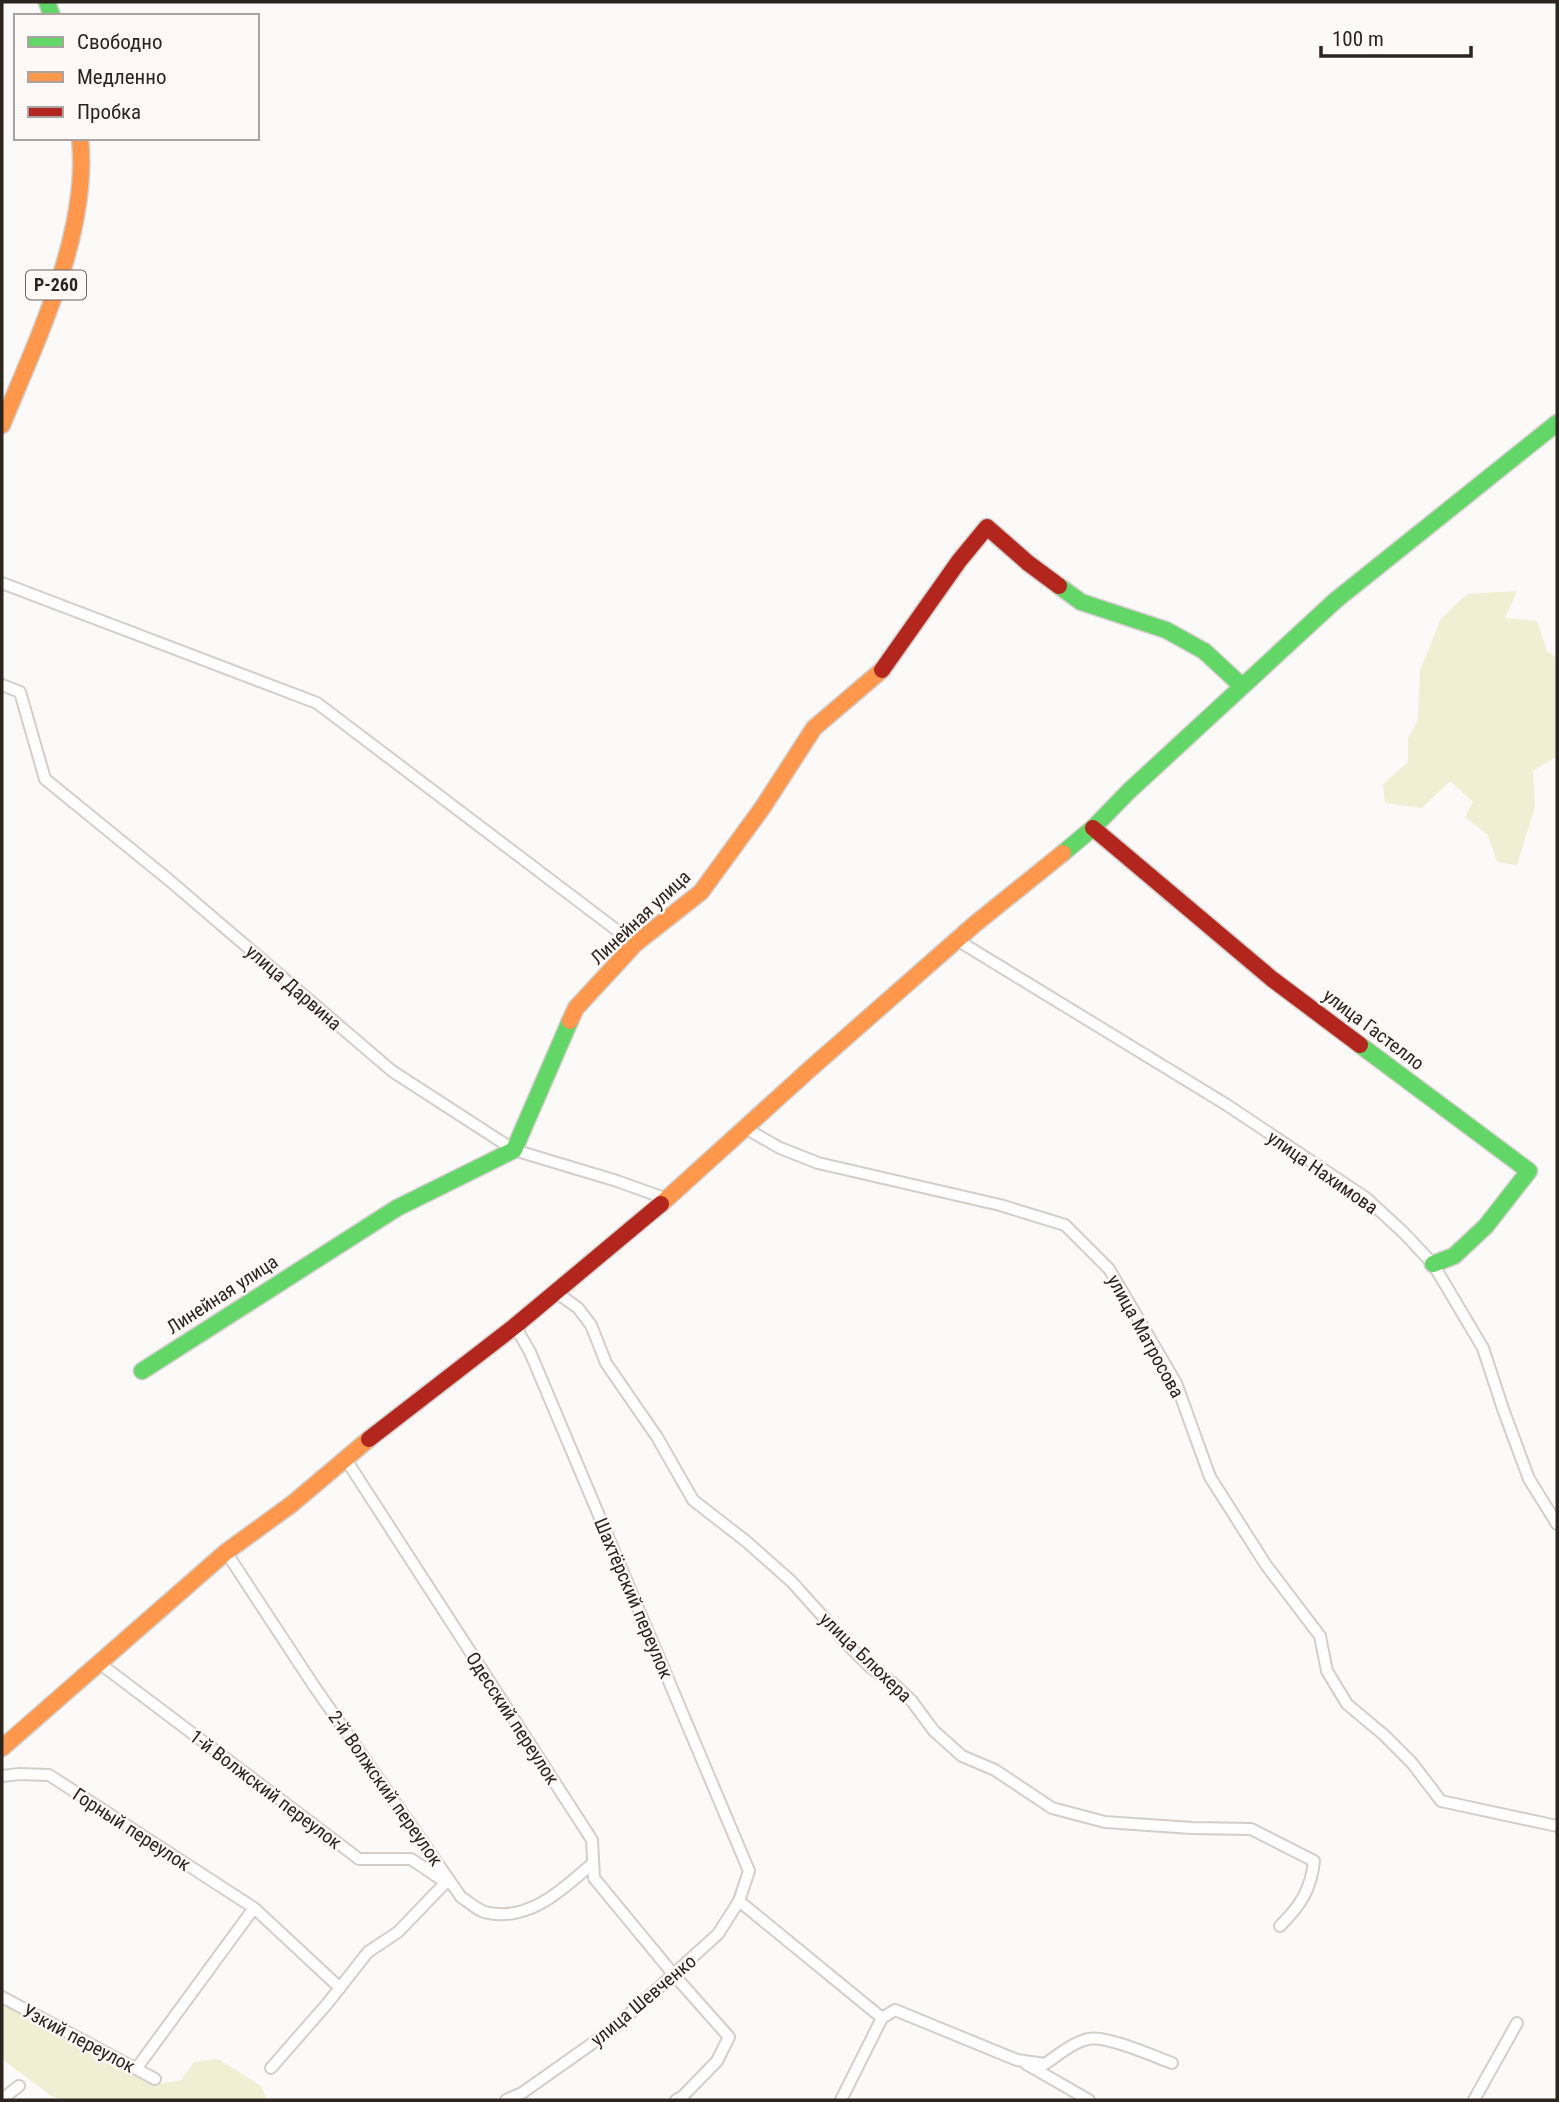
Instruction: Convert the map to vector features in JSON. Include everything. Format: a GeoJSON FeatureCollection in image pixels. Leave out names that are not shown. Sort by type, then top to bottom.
{"type":"FeatureCollection","features":[{"type":"Feature","properties":{"kind":"main road","name":"Р-260"},"geometry":{"type":"LineString","coordinates":[[3,420],[46,318],[75,228],[82,156],[80,140]]}},
{"type":"Feature","properties":{"kind":"main road"},"geometry":{"type":"LineString","coordinates":[[2,1748],[226,1552],[292,1504],[345,1458],[514,1326],[667,1199],[957,940],[1093,828],[1129,791],[1336,600],[1557,423]]}},
{"type":"Feature","properties":{"kind":"main road","name":"Линейная улица"},"geometry":{"type":"LineString","coordinates":[[142,1370],[397,1208],[514,1150],[576,1008],[635,944],[701,892],[763,807],[814,728],[882,670],[959,561],[987,527],[1028,564],[1081,602],[1166,630],[1204,651],[1242,686]]}},
{"type":"Feature","properties":{"kind":"main road","name":"улица Гастелло"},"geometry":{"type":"LineString","coordinates":[[1093,828],[1272,979],[1530,1171],[1486,1226],[1454,1256],[1433,1264]]}},
{"type":"Feature","properties":{"kind":"street"},"geometry":{"type":"LineString","coordinates":[[2,583],[317,704],[635,944]]}},
{"type":"Feature","properties":{"kind":"street","name":"улица Дарвина"},"geometry":{"type":"LineString","coordinates":[[2,685],[20,692],[45,779],[169,880],[392,1071],[514,1150],[667,1199]]}},
{"type":"Feature","properties":{"kind":"street","name":"улица Нахимова"},"geometry":{"type":"LineString","coordinates":[[957,940],[1227,1105],[1366,1198],[1404,1233],[1433,1264],[1483,1348],[1529,1479],[1557,1524]]}},
{"type":"Feature","properties":{"kind":"street","name":"улица Матросова"},"geometry":{"type":"LineString","coordinates":[[745,1128],[780,1148],[818,1163],[1000,1205],[1065,1225],[1109,1269],[1176,1383],[1209,1478],[1266,1565],[1320,1636],[1327,1671],[1347,1704],[1412,1763],[1441,1801],[1557,1826]]}},
{"type":"Feature","properties":{"kind":"street","name":"улица Блюхера"},"geometry":{"type":"LineString","coordinates":[[556,1292],[578,1308],[591,1325],[606,1363],[657,1437],[694,1500],[792,1582],[852,1649],[911,1700],[934,1731],[962,1756],[995,1770],[1052,1808],[1105,1822],[1251,1829],[1314,1861],[1312,1878],[1298,1908],[1280,1926]]}},
{"type":"Feature","properties":{"kind":"street","name":"Шахтёрский переулок"},"geometry":{"type":"LineString","coordinates":[[514,1326],[530,1352],[749,1871]]}},
{"type":"Feature","properties":{"kind":"street","name":"Одесский переулок"},"geometry":{"type":"LineString","coordinates":[[345,1458],[592,1840],[594,1878],[729,2037],[716,2061],[676,2100]]}},
{"type":"Feature","properties":{"kind":"street","name":"2-й Волжский переулок"},"geometry":{"type":"LineString","coordinates":[[226,1552],[314,1686],[447,1881],[461,1897],[487,1913],[517,1913],[550,1899],[593,1863]]}},
{"type":"Feature","properties":{"kind":"street","name":"1-й Волжский переулок"},"geometry":{"type":"LineString","coordinates":[[99,1663],[359,1860],[411,1858],[447,1881]]}},
{"type":"Feature","properties":{"kind":"street","name":"Горный переулок"},"geometry":{"type":"LineString","coordinates":[[2,1776],[49,1775],[254,1908],[340,1988]]}},
{"type":"Feature","properties":{"kind":"street","name":"улица Шевченко"},"geometry":{"type":"LineString","coordinates":[[506,2100],[523,2093],[614,2028],[718,1934],[739,1901],[749,1871]]}},
{"type":"Feature","properties":{"kind":"street"},"geometry":{"type":"LineString","coordinates":[[271,2068],[368,1952],[398,1932],[447,1881]]}},
{"type":"Feature","properties":{"kind":"street"},"geometry":{"type":"LineString","coordinates":[[739,1901],[882,2018]]}},
{"type":"Feature","properties":{"kind":"street"},"geometry":{"type":"LineString","coordinates":[[136,2069],[254,1908]]}},
{"type":"Feature","properties":{"kind":"street","name":"Узкий переулок"},"geometry":{"type":"LineString","coordinates":[[2,1997],[155,2079]]}},
{"type":"Feature","properties":{"kind":"street"},"geometry":{"type":"LineString","coordinates":[[841,2100],[882,2018],[895,2010],[1020,2061],[1089,2100]]}},
{"type":"Feature","properties":{"kind":"street"},"geometry":{"type":"LineString","coordinates":[[1474,2100],[1517,2023]]}},
{"type":"Feature","properties":{"kind":"street"},"geometry":{"type":"LineString","coordinates":[[1020,2061],[1045,2064],[1066,2049],[1089,2039],[1104,2040],[1172,2063]]}},
{"type":"Feature","properties":{"kind":"street"},"geometry":{"type":"LineString","coordinates":[[2,2099],[19,2086]]}},
{"type":"Feature","properties":{"kind":"shaded area"},"geometry":{"type":"Polygon","coordinates":[[[1517,591],[1505,618],[1537,621],[1547,651],[1557,658],[1557,756],[1533,771],[1535,807],[1517,865],[1497,862],[1488,835],[1465,817],[1473,802],[1450,781],[1422,808],[1385,803],[1383,784],[1408,762],[1408,738],[1418,720],[1420,670],[1441,619],[1467,594],[1517,591]]]}},
{"type":"Feature","properties":{"kind":"shaded area"},"geometry":{"type":"Polygon","coordinates":[[[2,2003],[152,2085],[181,2080],[194,2062],[218,2059],[261,2086],[267,2100],[62,2100],[50,2095],[2,2059],[2,2003]]]}},
{"type":"Feature","properties":{"kind":"traffic: fast"},"geometry":{"type":"LineString","coordinates":[[47,2],[51,14]]}},
{"type":"Feature","properties":{"kind":"traffic: fast"},"geometry":{"type":"LineString","coordinates":[[1063,853],[1336,600],[1557,423]]}},
{"type":"Feature","properties":{"kind":"traffic: fast"},"geometry":{"type":"LineString","coordinates":[[1059,586],[1081,602],[1166,630],[1204,651],[1242,686]]}},
{"type":"Feature","properties":{"kind":"traffic: fast"},"geometry":{"type":"LineString","coordinates":[[142,1371],[397,1208],[514,1150],[570,1021]]}},
{"type":"Feature","properties":{"kind":"traffic: fast"},"geometry":{"type":"LineString","coordinates":[[1360,1045],[1529,1171],[1486,1226],[1454,1256],[1433,1264]]}},
{"type":"Feature","properties":{"kind":"traffic: slow"},"geometry":{"type":"LineString","coordinates":[[2,425],[45,321],[69,247],[81,174],[80,140]]}},
{"type":"Feature","properties":{"kind":"traffic: slow"},"geometry":{"type":"LineString","coordinates":[[570,1021],[576,1008],[635,944],[701,892],[763,807],[814,728],[882,670]]}},
{"type":"Feature","properties":{"kind":"traffic: slow"},"geometry":{"type":"LineString","coordinates":[[661,1204],[975,924],[1063,853]]}},
{"type":"Feature","properties":{"kind":"traffic: slow"},"geometry":{"type":"LineString","coordinates":[[2,1748],[226,1552],[292,1504],[369,1439]]}},
{"type":"Feature","properties":{"kind":"traffic: jam"},"geometry":{"type":"LineString","coordinates":[[882,670],[959,561],[987,527],[1059,586]]}},
{"type":"Feature","properties":{"kind":"traffic: jam"},"geometry":{"type":"LineString","coordinates":[[1093,828],[1272,979],[1360,1045]]}},
{"type":"Feature","properties":{"kind":"traffic: jam"},"geometry":{"type":"LineString","coordinates":[[369,1439],[515,1326],[661,1204]]}}]}
